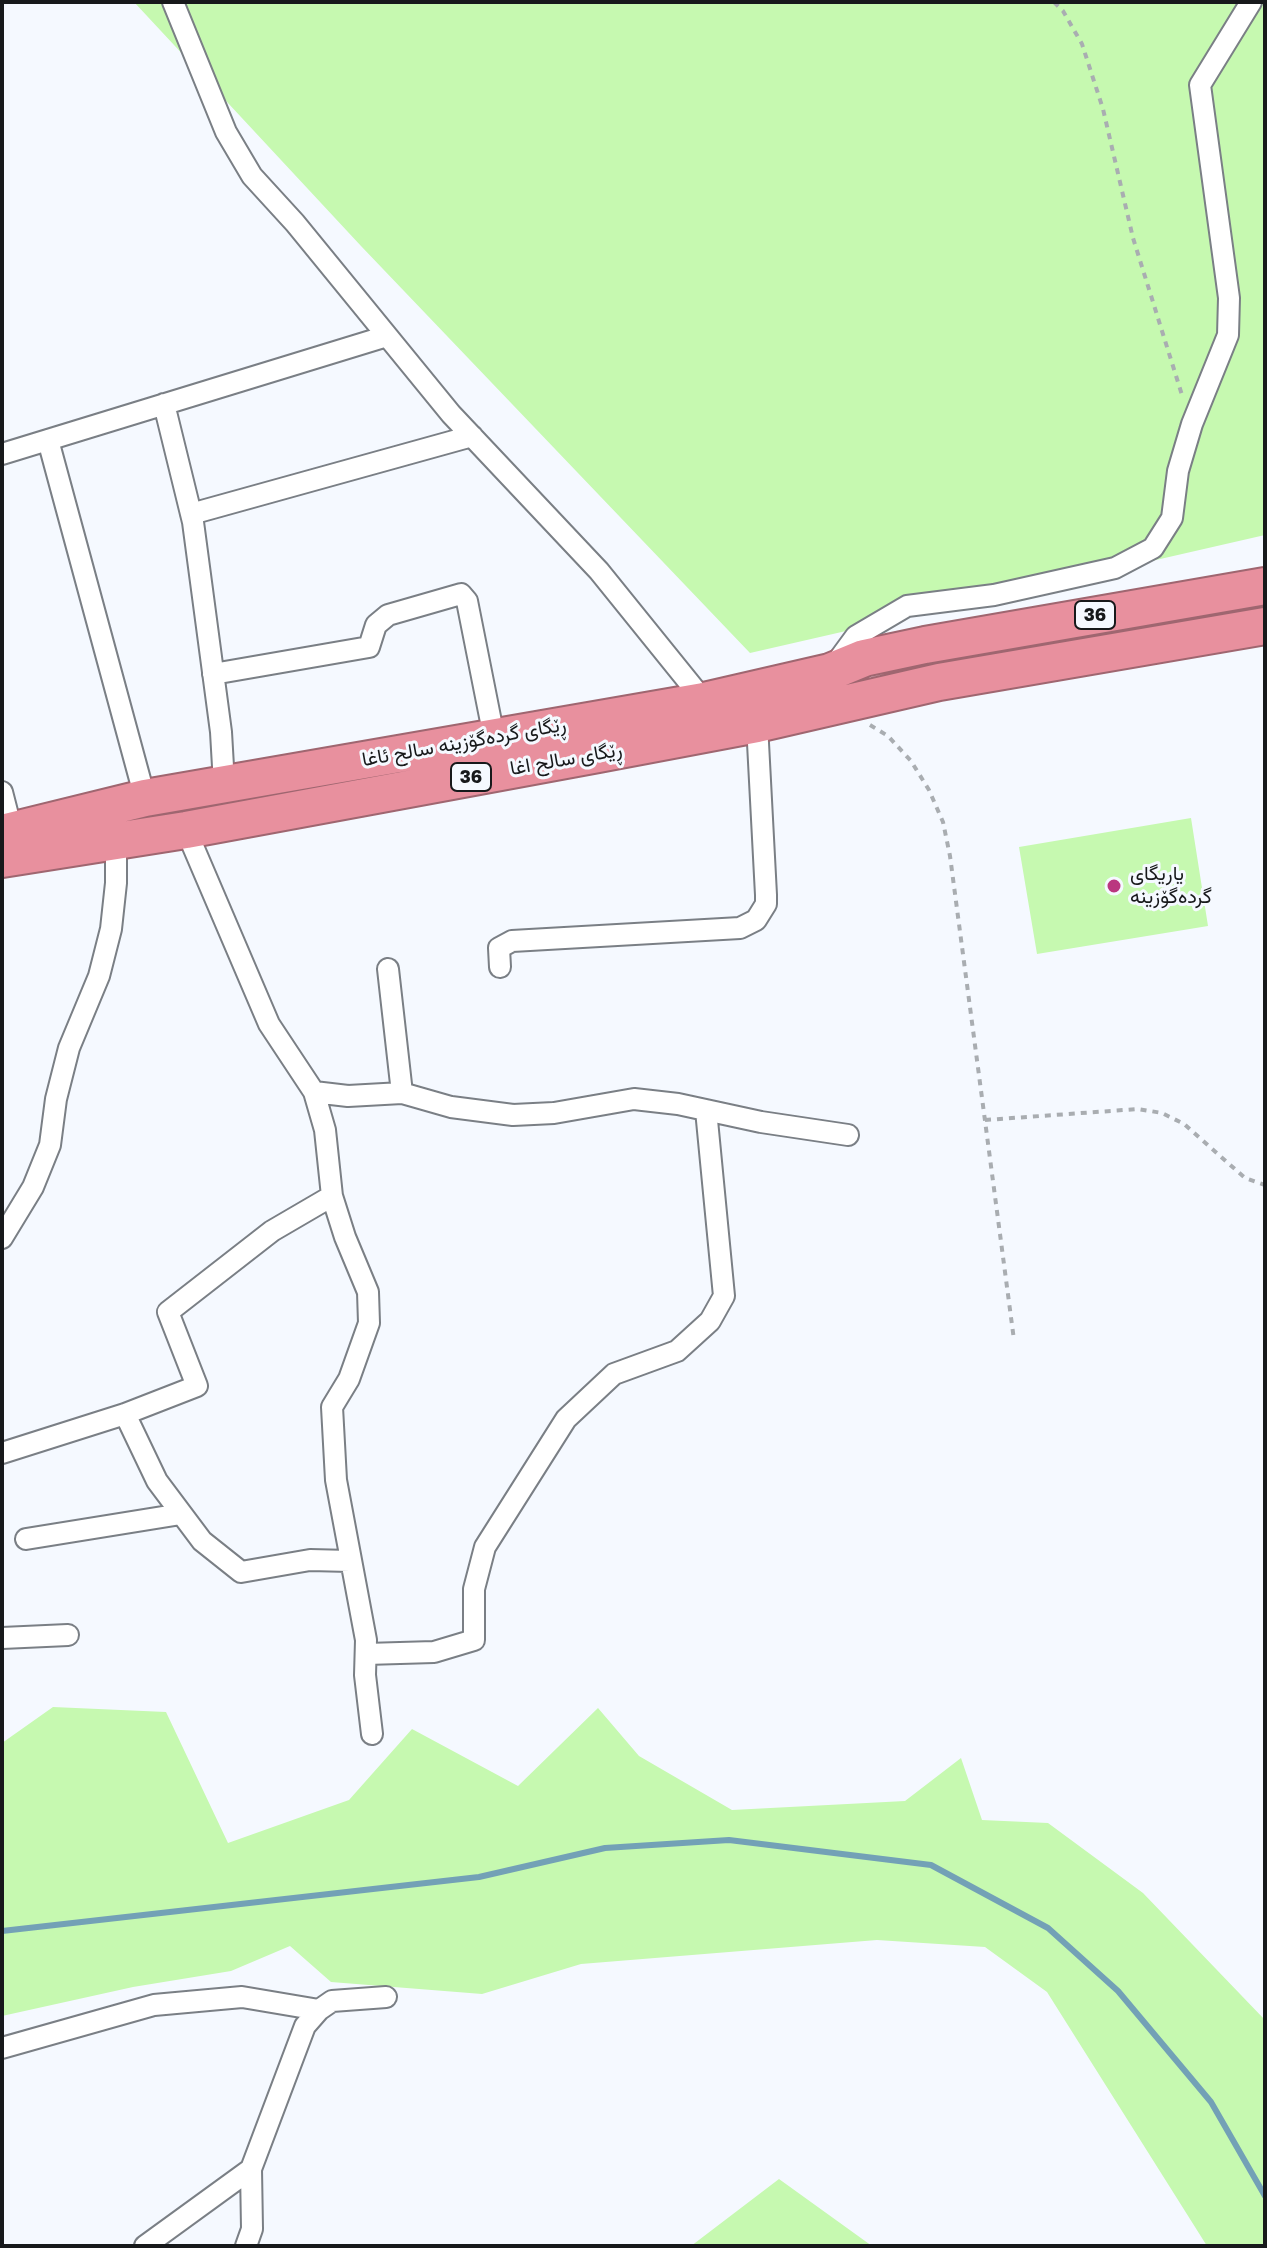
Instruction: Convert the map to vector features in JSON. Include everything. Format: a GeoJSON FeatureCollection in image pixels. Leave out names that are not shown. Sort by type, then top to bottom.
{"type":"FeatureCollection","features":[{"type":"Feature","properties":{"kind":"highway","name":"ڕێگای گردەگۆزینە سالح ئاغا"},"geometry":{"type":"LineString","coordinates":[[5,841],[145,798],[704,701],[834,689],[864,658],[1265,586]]}},
{"type":"Feature","properties":{"kind":"highway","name":"ڕێگای سالح اغا"},"geometry":{"type":"LineString","coordinates":[[5,841],[116,839],[186,830],[757,724],[834,689],[939,682],[1265,626]]}},
{"type":"Feature","properties":{"kind":"street"},"geometry":{"type":"LineString","coordinates":[[173,2],[226,132],[252,176],[295,223],[472,436],[599,571],[704,701]]}},
{"type":"Feature","properties":{"kind":"street"},"geometry":{"type":"LineString","coordinates":[[834,689],[856,636],[907,606],[994,595],[1115,568],[1153,548],[1172,518],[1178,471],[1192,424],[1228,335],[1229,298],[1200,85],[1251,2]]}},
{"type":"Feature","properties":{"kind":"street"},"geometry":{"type":"LineString","coordinates":[[2,454],[387,336]]}},
{"type":"Feature","properties":{"kind":"street"},"geometry":{"type":"LineString","coordinates":[[164,404],[191,514],[221,732],[224,784]]}},
{"type":"Feature","properties":{"kind":"street"},"geometry":{"type":"LineString","coordinates":[[191,514],[472,436]]}},
{"type":"Feature","properties":{"kind":"street"},"geometry":{"type":"LineString","coordinates":[[48,440],[145,798]]}},
{"type":"Feature","properties":{"kind":"street"},"geometry":{"type":"LineString","coordinates":[[213,674],[369,647],[376,625],[388,615],[461,594],[467,601],[494,737]]}},
{"type":"Feature","properties":{"kind":"street"},"geometry":{"type":"LineString","coordinates":[[500,967],[499,948],[512,941],[740,928],[756,920],[766,904],[757,724]]}},
{"type":"Feature","properties":{"kind":"street"},"geometry":{"type":"LineString","coordinates":[[2,792],[5,841]]}},
{"type":"Feature","properties":{"kind":"street"},"geometry":{"type":"LineString","coordinates":[[186,830],[269,1024],[314,1092],[325,1130],[332,1196],[368,1292],[369,1323],[349,1379],[332,1407],[336,1480],[366,1640],[365,1675],[372,1734]]}},
{"type":"Feature","properties":{"kind":"street"},"geometry":{"type":"LineString","coordinates":[[2,1238],[33,1187],[50,1145],[56,1099],[69,1048],[99,976],[111,929],[116,883],[116,839]]}},
{"type":"Feature","properties":{"kind":"street"},"geometry":{"type":"LineString","coordinates":[[388,969],[402,1093]]}},
{"type":"Feature","properties":{"kind":"street"},"geometry":{"type":"LineString","coordinates":[[314,1092],[348,1096],[402,1093],[451,1107],[513,1115],[554,1113],[634,1099],[848,1135]]}},
{"type":"Feature","properties":{"kind":"street"},"geometry":{"type":"LineString","coordinates":[[366,1654],[434,1652],[474,1640],[474,1589],[485,1547],[566,1419],[614,1374],[677,1351],[710,1321],[724,1296],[706,1110]]}},
{"type":"Feature","properties":{"kind":"street"},"geometry":{"type":"LineString","coordinates":[[2,1453],[125,1414],[197,1386],[168,1312],[272,1231],[332,1196]]}},
{"type":"Feature","properties":{"kind":"street"},"geometry":{"type":"LineString","coordinates":[[125,1414],[157,1481],[181,1514],[202,1541],[241,1572],[310,1560],[350,1561]]}},
{"type":"Feature","properties":{"kind":"street"},"geometry":{"type":"LineString","coordinates":[[26,1539],[181,1514]]}},
{"type":"Feature","properties":{"kind":"street"},"geometry":{"type":"LineString","coordinates":[[2,1638],[68,1635]]}},
{"type":"Feature","properties":{"kind":"street"},"geometry":{"type":"LineString","coordinates":[[2,2048],[154,2005],[242,1997],[319,2010]]}},
{"type":"Feature","properties":{"kind":"street"},"geometry":{"type":"LineString","coordinates":[[246,2246],[252,2229],[251,2169],[305,2026],[332,2001],[386,1997]]}},
{"type":"Feature","properties":{"kind":"street"},"geometry":{"type":"LineString","coordinates":[[145,2246],[251,2169]]}},
{"type":"Feature","properties":{"kind":"path"},"geometry":{"type":"LineString","coordinates":[[1054,2],[1063,11],[1082,44],[1103,109],[1133,238],[1192,424]]}},
{"type":"Feature","properties":{"kind":"path"},"geometry":{"type":"LineString","coordinates":[[834,689],[888,736],[917,771],[943,822],[1014,1340]]}},
{"type":"Feature","properties":{"kind":"path"},"geometry":{"type":"LineString","coordinates":[[985,1120],[1138,1109],[1162,1113],[1184,1124],[1245,1178],[1265,1185]]}},
{"type":"Feature","properties":{"kind":"green space"},"geometry":{"type":"Polygon","coordinates":[[[134,2],[1265,2],[1265,535],[750,653],[361,246],[134,2]]]}},
{"type":"Feature","properties":{"kind":"green space","name":"یاریگای گردەگۆزینە"},"geometry":{"type":"Polygon","coordinates":[[[1191,818],[1208,926],[1037,954],[1019,847],[1191,818]]]}},
{"type":"Feature","properties":{"kind":"green space"},"geometry":{"type":"Polygon","coordinates":[[[53,1707],[166,1712],[228,1843],[349,1800],[412,1729],[518,1786],[598,1708],[639,1756],[732,1810],[905,1801],[961,1758],[982,1820],[1048,1823],[1143,1893],[1265,2020],[1265,2246],[1207,2246],[1047,1992],[985,1947],[877,1940],[581,1964],[482,1994],[331,1982],[290,1946],[231,1971],[133,1987],[2,2016],[2,1743],[53,1707]]]}},
{"type":"Feature","properties":{"kind":"green space"},"geometry":{"type":"Polygon","coordinates":[[[779,2179],[872,2246],[691,2246],[779,2179]]]}},
{"type":"Feature","properties":{"kind":"waterway"},"geometry":{"type":"LineString","coordinates":[[2,1931],[479,1877],[605,1848],[729,1840],[931,1865],[1048,1928],[1118,1991],[1211,2102],[1265,2196]]}},
{"type":"Feature","properties":{"kind":"place","name":"یاریگای گردەگۆزینە"},"geometry":{"type":"Point","coordinates":[1114,886]}}]}
